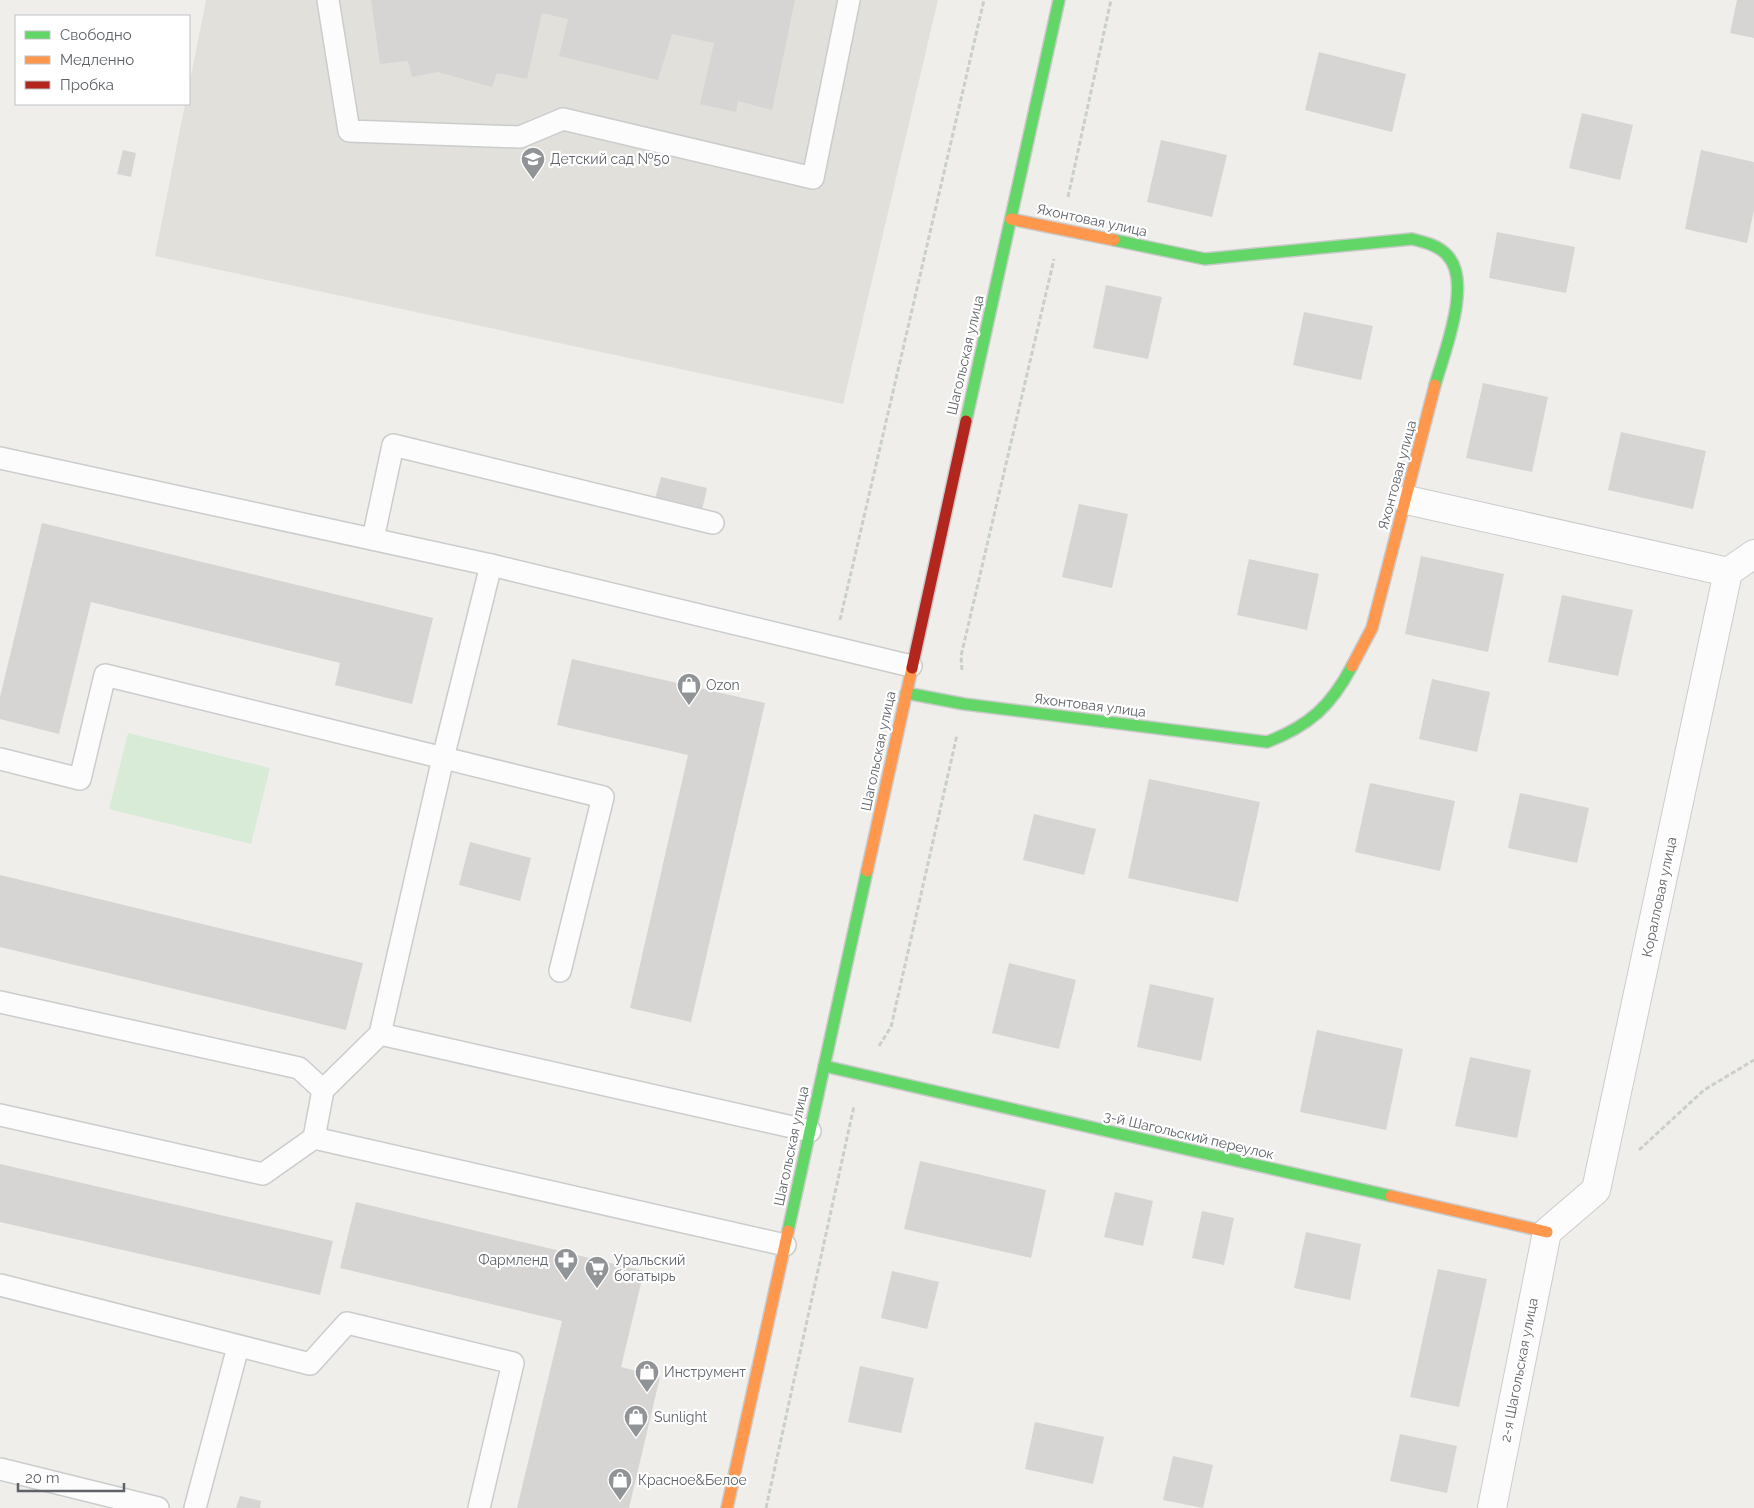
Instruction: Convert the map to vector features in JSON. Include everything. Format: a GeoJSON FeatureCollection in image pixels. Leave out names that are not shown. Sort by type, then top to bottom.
{"type":"FeatureCollection","features":[{"type":"Feature","properties":{"kind":"street","name":"Шагольская улица"},"geometry":{"type":"LineString","coordinates":[[727,1508],[1059,0]]}},
{"type":"Feature","properties":{"kind":"street","name":"Яхонтовая улица"},"geometry":{"type":"LineString","coordinates":[[906,693],[964,704],[1268,742],[1298,730],[1327,705],[1352,670],[1372,628],[1407,500],[1459,294],[1458,274],[1450,255],[1434,244],[1412,239],[1205,258],[1011,218]]}},
{"type":"Feature","properties":{"kind":"street"},"geometry":{"type":"LineString","coordinates":[[1407,500],[1728,572],[1754,554]]}},
{"type":"Feature","properties":{"kind":"street","name":"Коралловая улица"},"geometry":{"type":"LineString","coordinates":[[1547,1232],[1596,1190],[1728,572]]}},
{"type":"Feature","properties":{"kind":"street","name":"3-й Шагольский переулок"},"geometry":{"type":"LineString","coordinates":[[824,1066],[1547,1232]]}},
{"type":"Feature","properties":{"kind":"street","name":"2-я Шагольская улица"},"geometry":{"type":"LineString","coordinates":[[1492,1508],[1547,1232]]}},
{"type":"Feature","properties":{"kind":"lane"},"geometry":{"type":"LineString","coordinates":[[328,0],[349,131],[520,138],[563,119],[813,178],[849,0]]}},
{"type":"Feature","properties":{"kind":"lane"},"geometry":{"type":"LineString","coordinates":[[373,539],[393,445],[713,523]]}},
{"type":"Feature","properties":{"kind":"lane"},"geometry":{"type":"LineString","coordinates":[[0,458],[491,565],[911,666]]}},
{"type":"Feature","properties":{"kind":"lane"},"geometry":{"type":"LineString","coordinates":[[0,1115],[262,1174],[314,1138],[323,1090],[380,1034],[443,758],[491,565]]}},
{"type":"Feature","properties":{"kind":"lane"},"geometry":{"type":"LineString","coordinates":[[0,759],[80,779],[105,675],[603,797],[560,971]]}},
{"type":"Feature","properties":{"kind":"lane"},"geometry":{"type":"LineString","coordinates":[[0,1002],[298,1068],[323,1090]]}},
{"type":"Feature","properties":{"kind":"lane"},"geometry":{"type":"LineString","coordinates":[[380,1034],[810,1131]]}},
{"type":"Feature","properties":{"kind":"lane"},"geometry":{"type":"LineString","coordinates":[[314,1138],[785,1245]]}},
{"type":"Feature","properties":{"kind":"lane"},"geometry":{"type":"LineString","coordinates":[[0,1285],[310,1364],[347,1323],[513,1363],[479,1508]]}},
{"type":"Feature","properties":{"kind":"lane"},"geometry":{"type":"LineString","coordinates":[[195,1508],[238,1347]]}},
{"type":"Feature","properties":{"kind":"lane"},"geometry":{"type":"LineString","coordinates":[[0,1469],[158,1508]]}},
{"type":"Feature","properties":{"kind":"path"},"geometry":{"type":"LineString","coordinates":[[833,648],[984,0]]}},
{"type":"Feature","properties":{"kind":"path"},"geometry":{"type":"LineString","coordinates":[[766,1508],[861,1075],[891,1027],[964,704],[961,656],[1061,229],[1111,0]]}},
{"type":"Feature","properties":{"kind":"path"},"geometry":{"type":"LineString","coordinates":[[1632,1157],[1704,1090],[1754,1060]]}},
{"type":"Feature","properties":{"kind":"shaded area","name":"Детский сад №50"},"geometry":{"type":"Polygon","coordinates":[[[206,0],[938,0],[843,404],[155,256],[185,105],[190,105],[190,80],[206,0]]]}},
{"type":"Feature","properties":{"kind":"green space"},"geometry":{"type":"Polygon","coordinates":[[[128,733],[270,768],[251,844],[109,809],[128,733]]]}},
{"type":"Feature","properties":{"kind":"building"},"geometry":{"type":"Polygon","coordinates":[[[371,0],[795,0],[772,110],[738,101],[736,112],[700,104],[714,43],[672,34],[658,80],[559,56],[568,19],[542,13],[527,79],[497,73],[492,87],[438,72],[412,77],[408,61],[380,64],[371,0]]]}},
{"type":"Feature","properties":{"kind":"building"},"geometry":{"type":"Polygon","coordinates":[[[1737,0],[1754,0],[1754,38],[1730,33],[1737,0]]]}},
{"type":"Feature","properties":{"kind":"building"},"geometry":{"type":"Polygon","coordinates":[[[1319,52],[1406,74],[1392,132],[1305,110],[1319,52]]]}},
{"type":"Feature","properties":{"kind":"building"},"geometry":{"type":"Polygon","coordinates":[[[1582,113],[1633,125],[1620,180],[1569,168],[1582,113]]]}},
{"type":"Feature","properties":{"kind":"building"},"geometry":{"type":"Polygon","coordinates":[[[1161,140],[1227,155],[1212,217],[1147,202],[1161,140]]]}},
{"type":"Feature","properties":{"kind":"building"},"geometry":{"type":"Polygon","coordinates":[[[123,150],[136,153],[131,177],[117,174],[123,150]]]}},
{"type":"Feature","properties":{"kind":"building"},"geometry":{"type":"Polygon","coordinates":[[[1701,150],[1754,162],[1754,210],[1747,243],[1685,229],[1701,150]]]}},
{"type":"Feature","properties":{"kind":"building"},"geometry":{"type":"Polygon","coordinates":[[[1497,232],[1575,247],[1566,293],[1489,278],[1497,232]]]}},
{"type":"Feature","properties":{"kind":"building"},"geometry":{"type":"Polygon","coordinates":[[[1106,285],[1162,297],[1148,359],[1093,348],[1106,285]]]}},
{"type":"Feature","properties":{"kind":"building"},"geometry":{"type":"Polygon","coordinates":[[[1304,312],[1373,326],[1361,380],[1293,365],[1304,312]]]}},
{"type":"Feature","properties":{"kind":"building"},"geometry":{"type":"Polygon","coordinates":[[[1483,383],[1548,397],[1532,472],[1466,458],[1483,383]]]}},
{"type":"Feature","properties":{"kind":"building"},"geometry":{"type":"Polygon","coordinates":[[[1621,432],[1706,451],[1693,509],[1608,490],[1621,432]]]}},
{"type":"Feature","properties":{"kind":"building"},"geometry":{"type":"Polygon","coordinates":[[[661,477],[707,488],[702,510],[655,499],[661,477]]]}},
{"type":"Feature","properties":{"kind":"building"},"geometry":{"type":"Polygon","coordinates":[[[1079,504],[1128,514],[1112,588],[1062,577],[1079,504]]]}},
{"type":"Feature","properties":{"kind":"building"},"geometry":{"type":"Polygon","coordinates":[[[42,523],[433,618],[412,704],[335,685],[340,663],[91,602],[59,734],[0,719],[0,697],[42,523]]]}},
{"type":"Feature","properties":{"kind":"building"},"geometry":{"type":"Polygon","coordinates":[[[1421,556],[1504,574],[1488,652],[1405,634],[1421,556]]]}},
{"type":"Feature","properties":{"kind":"building"},"geometry":{"type":"Polygon","coordinates":[[[1249,559],[1319,574],[1307,630],[1237,615],[1249,559]]]}},
{"type":"Feature","properties":{"kind":"building"},"geometry":{"type":"Polygon","coordinates":[[[1562,595],[1633,610],[1618,676],[1548,662],[1562,595]]]}},
{"type":"Feature","properties":{"kind":"building"},"geometry":{"type":"Polygon","coordinates":[[[572,659],[765,703],[691,1022],[630,1008],[688,755],[557,725],[572,659]]]}},
{"type":"Feature","properties":{"kind":"building"},"geometry":{"type":"Polygon","coordinates":[[[1432,679],[1490,692],[1477,752],[1419,739],[1432,679]]]}},
{"type":"Feature","properties":{"kind":"building"},"geometry":{"type":"Polygon","coordinates":[[[1149,779],[1260,802],[1238,902],[1128,878],[1149,779]]]}},
{"type":"Feature","properties":{"kind":"building"},"geometry":{"type":"Polygon","coordinates":[[[1370,783],[1455,801],[1440,871],[1355,852],[1370,783]]]}},
{"type":"Feature","properties":{"kind":"building"},"geometry":{"type":"Polygon","coordinates":[[[1520,793],[1589,808],[1577,863],[1508,848],[1520,793]]]}},
{"type":"Feature","properties":{"kind":"building"},"geometry":{"type":"Polygon","coordinates":[[[1034,814],[1096,829],[1084,875],[1023,860],[1034,814]]]}},
{"type":"Feature","properties":{"kind":"building"},"geometry":{"type":"Polygon","coordinates":[[[470,842],[531,858],[520,901],[459,885],[470,842]]]}},
{"type":"Feature","properties":{"kind":"building"},"geometry":{"type":"Polygon","coordinates":[[[0,875],[363,963],[346,1030],[0,947],[0,875]]]}},
{"type":"Feature","properties":{"kind":"building"},"geometry":{"type":"Polygon","coordinates":[[[1009,963],[1076,980],[1059,1049],[992,1033],[1009,963]]]}},
{"type":"Feature","properties":{"kind":"building"},"geometry":{"type":"Polygon","coordinates":[[[1150,984],[1214,998],[1201,1061],[1137,1047],[1150,984]]]}},
{"type":"Feature","properties":{"kind":"building"},"geometry":{"type":"Polygon","coordinates":[[[1317,1030],[1403,1049],[1386,1130],[1300,1112],[1317,1030]]]}},
{"type":"Feature","properties":{"kind":"building"},"geometry":{"type":"Polygon","coordinates":[[[1470,1057],[1531,1070],[1517,1138],[1455,1126],[1470,1057]]]}},
{"type":"Feature","properties":{"kind":"building"},"geometry":{"type":"Polygon","coordinates":[[[920,1161],[1046,1190],[1031,1258],[904,1229],[920,1161]]]}},
{"type":"Feature","properties":{"kind":"building"},"geometry":{"type":"Polygon","coordinates":[[[0,1164],[333,1241],[320,1295],[0,1222],[0,1164]]]}},
{"type":"Feature","properties":{"kind":"building"},"geometry":{"type":"Polygon","coordinates":[[[1115,1192],[1153,1201],[1143,1246],[1104,1237],[1115,1192]]]}},
{"type":"Feature","properties":{"kind":"building"},"geometry":{"type":"Polygon","coordinates":[[[356,1202],[644,1271],[621,1367],[660,1377],[629,1508],[517,1508],[562,1321],[340,1268],[356,1202]]]}},
{"type":"Feature","properties":{"kind":"building"},"geometry":{"type":"Polygon","coordinates":[[[1202,1211],[1234,1218],[1224,1265],[1192,1258],[1202,1211]]]}},
{"type":"Feature","properties":{"kind":"building"},"geometry":{"type":"Polygon","coordinates":[[[1306,1232],[1361,1244],[1350,1300],[1294,1288],[1306,1232]]]}},
{"type":"Feature","properties":{"kind":"building"},"geometry":{"type":"Polygon","coordinates":[[[1438,1269],[1487,1279],[1459,1407],[1410,1397],[1438,1269]]]}},
{"type":"Feature","properties":{"kind":"building"},"geometry":{"type":"Polygon","coordinates":[[[892,1271],[939,1282],[927,1329],[881,1318],[892,1271]]]}},
{"type":"Feature","properties":{"kind":"building"},"geometry":{"type":"Polygon","coordinates":[[[860,1366],[914,1378],[901,1433],[848,1422],[860,1366]]]}},
{"type":"Feature","properties":{"kind":"building"},"geometry":{"type":"Polygon","coordinates":[[[1035,1422],[1104,1437],[1093,1484],[1025,1469],[1035,1422]]]}},
{"type":"Feature","properties":{"kind":"building"},"geometry":{"type":"Polygon","coordinates":[[[1400,1434],[1457,1446],[1447,1493],[1390,1481],[1400,1434]]]}},
{"type":"Feature","properties":{"kind":"building"},"geometry":{"type":"Polygon","coordinates":[[[1173,1456],[1213,1465],[1203,1508],[1163,1500],[1173,1456]]]}},
{"type":"Feature","properties":{"kind":"building"},"geometry":{"type":"Polygon","coordinates":[[[240,1496],[261,1501],[260,1508],[236,1508],[240,1496]]]}},
{"type":"Feature","properties":{"kind":"traffic: fast"},"geometry":{"type":"LineString","coordinates":[[966,421],[1059,0]]}},
{"type":"Feature","properties":{"kind":"traffic: fast"},"geometry":{"type":"LineString","coordinates":[[1114,240],[1205,259],[1412,239],[1435,246],[1447,255],[1454,267],[1457,282],[1457,299],[1450,337],[1435,385]]}},
{"type":"Feature","properties":{"kind":"traffic: fast"},"geometry":{"type":"LineString","coordinates":[[906,693],[964,704],[1267,742],[1295,729],[1317,713],[1336,692],[1352,666]]}},
{"type":"Feature","properties":{"kind":"traffic: fast"},"geometry":{"type":"LineString","coordinates":[[788,1231],[867,871]]}},
{"type":"Feature","properties":{"kind":"traffic: fast"},"geometry":{"type":"LineString","coordinates":[[824,1066],[1391,1196]]}},
{"type":"Feature","properties":{"kind":"traffic: slow"},"geometry":{"type":"LineString","coordinates":[[1011,219],[1114,240]]}},
{"type":"Feature","properties":{"kind":"traffic: slow"},"geometry":{"type":"LineString","coordinates":[[1352,666],[1372,628],[1435,385]]}},
{"type":"Feature","properties":{"kind":"traffic: slow"},"geometry":{"type":"LineString","coordinates":[[867,871],[912,668]]}},
{"type":"Feature","properties":{"kind":"traffic: slow"},"geometry":{"type":"LineString","coordinates":[[1391,1196],[1547,1232]]}},
{"type":"Feature","properties":{"kind":"traffic: slow"},"geometry":{"type":"LineString","coordinates":[[727,1508],[788,1231]]}},
{"type":"Feature","properties":{"kind":"traffic: jam"},"geometry":{"type":"LineString","coordinates":[[912,668],[966,421]]}},
{"type":"Feature","properties":{"kind":"place","name":"Детский сад №50"},"geometry":{"type":"Point","coordinates":[533,180]}},
{"type":"Feature","properties":{"kind":"place","name":"Ozon"},"geometry":{"type":"Point","coordinates":[689,706]}},
{"type":"Feature","properties":{"kind":"place","name":"Фармленд"},"geometry":{"type":"Point","coordinates":[566,1281]}},
{"type":"Feature","properties":{"kind":"place","name":"Уральский богатырь"},"geometry":{"type":"Point","coordinates":[597,1289]}},
{"type":"Feature","properties":{"kind":"place","name":"Инструмент"},"geometry":{"type":"Point","coordinates":[647,1393]}},
{"type":"Feature","properties":{"kind":"place","name":"Sunlight"},"geometry":{"type":"Point","coordinates":[636,1438]}},
{"type":"Feature","properties":{"kind":"place","name":"Красное&Белое"},"geometry":{"type":"Point","coordinates":[620,1501]}}]}
